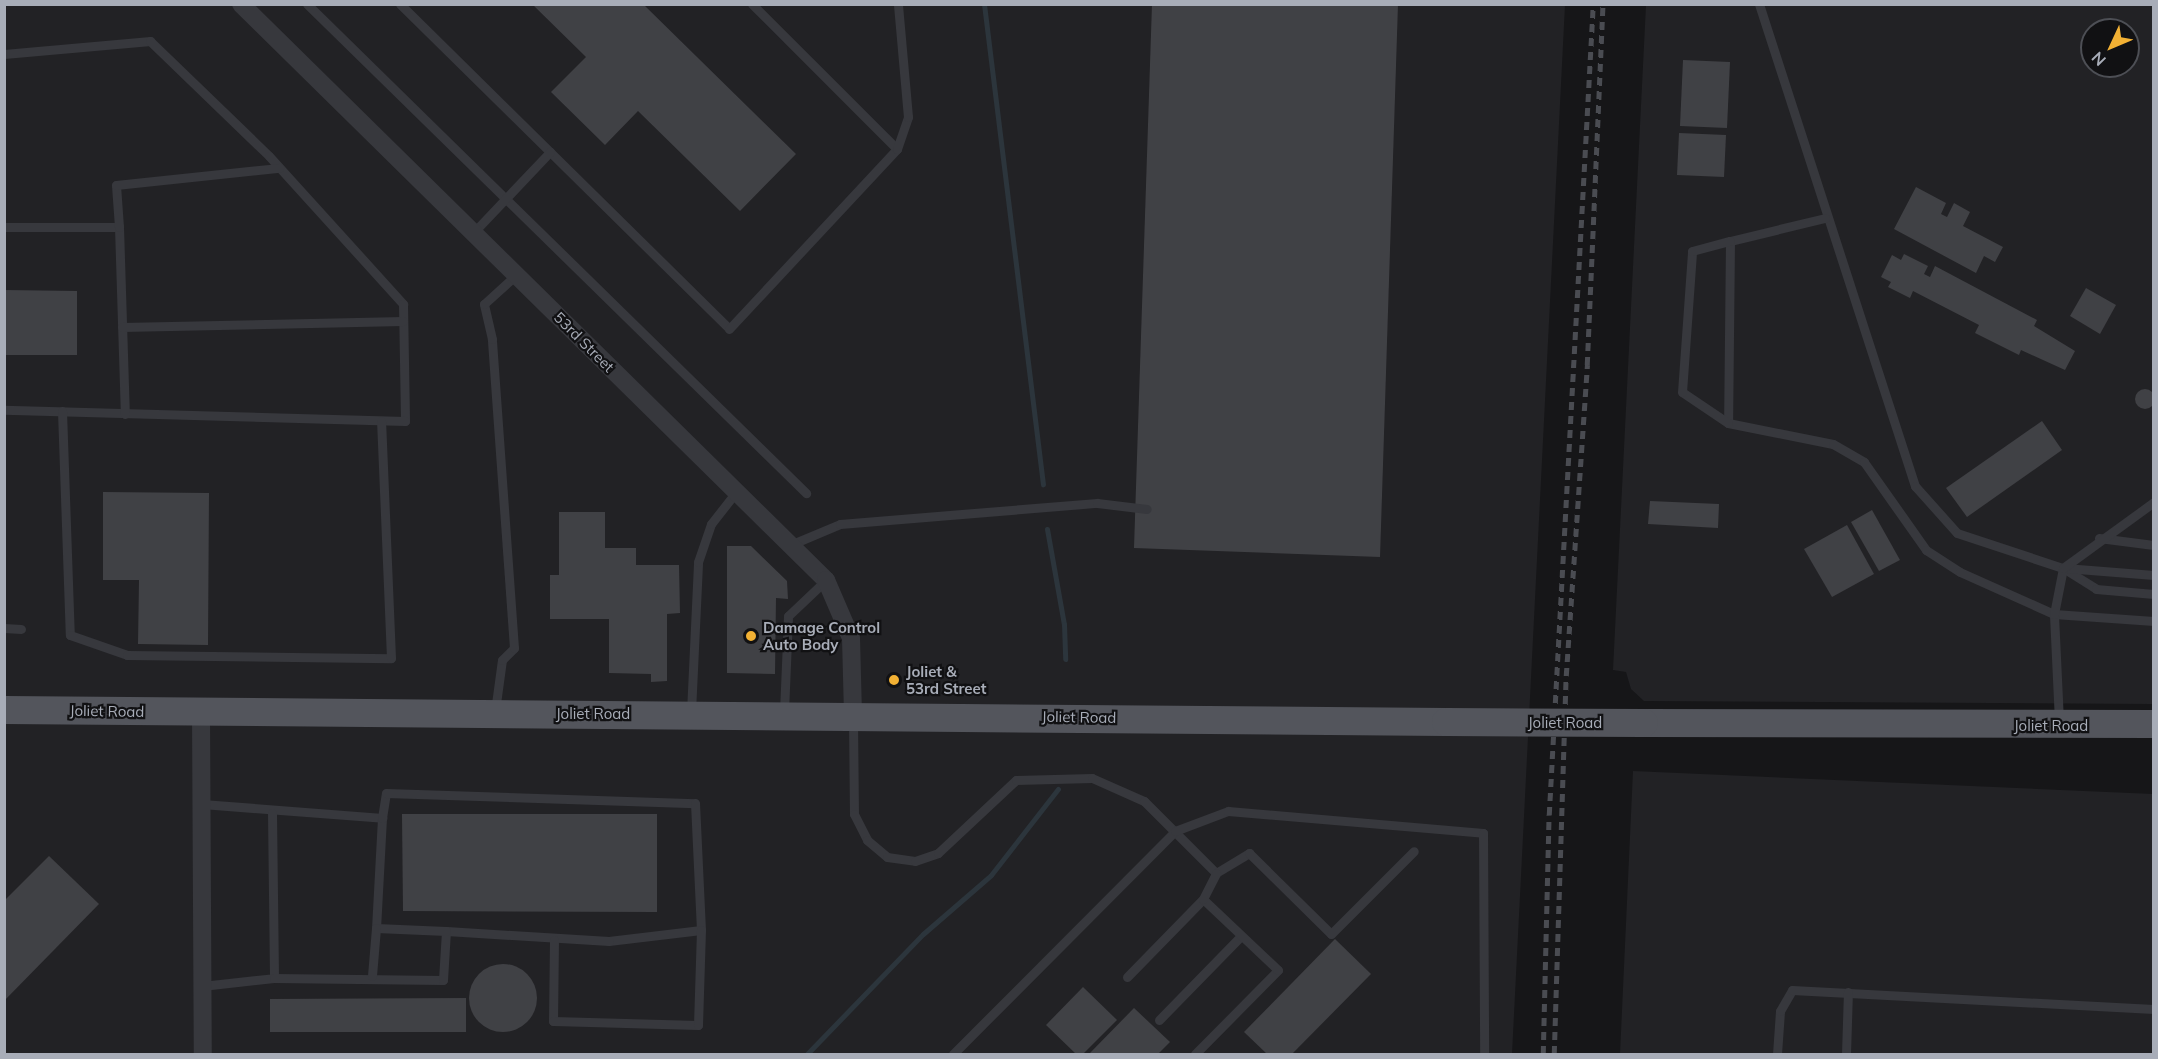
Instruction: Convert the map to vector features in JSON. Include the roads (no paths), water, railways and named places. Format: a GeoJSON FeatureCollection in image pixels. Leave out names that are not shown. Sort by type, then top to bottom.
{"type":"FeatureCollection","features":[{"type":"Feature","properties":{"kind":"main road","name":"Joliet Road"},"geometry":{"type":"LineString","coordinates":[[4,710],[2059,726],[2154,724]]}},
{"type":"Feature","properties":{"kind":"street","name":"53rd Street"},"geometry":{"type":"LineString","coordinates":[[242,4],[826,580],[851,638],[853,715]]}},
{"type":"Feature","properties":{"kind":"street"},"geometry":{"type":"LineString","coordinates":[[201,713],[203,1054]]}},
{"type":"Feature","properties":{"kind":"lane"},"geometry":{"type":"LineString","coordinates":[[306,4],[806,493]]}},
{"type":"Feature","properties":{"kind":"lane"},"geometry":{"type":"LineString","coordinates":[[400,4],[729,329],[897,149],[908,117],[898,4]]}},
{"type":"Feature","properties":{"kind":"lane"},"geometry":{"type":"LineString","coordinates":[[752,4],[897,149]]}},
{"type":"Feature","properties":{"kind":"lane"},"geometry":{"type":"LineString","coordinates":[[1759,4],[1825,218],[1915,486],[1958,533],[2063,568],[2096,589],[2154,594]]}},
{"type":"Feature","properties":{"kind":"lane"},"geometry":{"type":"LineString","coordinates":[[4,54],[150,41],[279,168],[403,304],[405,422],[4,410]]}},
{"type":"Feature","properties":{"kind":"lane"},"geometry":{"type":"LineString","coordinates":[[473,233],[550,152]]}},
{"type":"Feature","properties":{"kind":"lane"},"geometry":{"type":"LineString","coordinates":[[124,414],[116,185],[279,168]]}},
{"type":"Feature","properties":{"kind":"lane"},"geometry":{"type":"LineString","coordinates":[[1825,218],[1692,251],[1682,392],[1728,423],[1833,444],[1864,462],[1926,550],[1960,572],[2054,614],[2154,621]]}},
{"type":"Feature","properties":{"kind":"lane"},"geometry":{"type":"LineString","coordinates":[[4,227],[119,227]]}},
{"type":"Feature","properties":{"kind":"lane"},"geometry":{"type":"LineString","coordinates":[[1728,423],[1730,241]]}},
{"type":"Feature","properties":{"kind":"lane"},"geometry":{"type":"LineString","coordinates":[[495,713],[502,660],[514,648],[492,339],[484,304],[516,275]]}},
{"type":"Feature","properties":{"kind":"lane"},"geometry":{"type":"LineString","coordinates":[[122,327],[403,321]]}},
{"type":"Feature","properties":{"kind":"lane"},"geometry":{"type":"LineString","coordinates":[[62,411],[70,634],[126,655],[391,658],[381,421]]}},
{"type":"Feature","properties":{"kind":"lane"},"geometry":{"type":"LineString","coordinates":[[691,715],[698,561],[711,524],[736,492]]}},
{"type":"Feature","properties":{"kind":"lane"},"geometry":{"type":"LineString","coordinates":[[2059,726],[2054,614],[2063,568],[2099,538],[2154,502]]}},
{"type":"Feature","properties":{"kind":"lane"},"geometry":{"type":"LineString","coordinates":[[790,545],[840,524],[1097,503],[1147,509]]}},
{"type":"Feature","properties":{"kind":"lane"},"geometry":{"type":"LineString","coordinates":[[2099,538],[2154,545]]}},
{"type":"Feature","properties":{"kind":"lane"},"geometry":{"type":"LineString","coordinates":[[2063,568],[2154,575]]}},
{"type":"Feature","properties":{"kind":"lane"},"geometry":{"type":"LineString","coordinates":[[783,715],[788,616],[826,580]]}},
{"type":"Feature","properties":{"kind":"lane"},"geometry":{"type":"LineString","coordinates":[[4,628],[21,629]]}},
{"type":"Feature","properties":{"kind":"lane"},"geometry":{"type":"LineString","coordinates":[[853,715],[854,814],[867,840],[887,857],[915,861],[938,853],[1016,780],[1092,778],[1144,801],[1216,873]]}},
{"type":"Feature","properties":{"kind":"lane"},"geometry":{"type":"LineString","coordinates":[[372,976],[382,818],[386,794],[695,803],[701,930],[698,1025],[553,1021],[554,940]]}},
{"type":"Feature","properties":{"kind":"lane"},"geometry":{"type":"LineString","coordinates":[[202,804],[272,813],[382,818]]}},
{"type":"Feature","properties":{"kind":"lane"},"geometry":{"type":"LineString","coordinates":[[953,1054],[1175,831],[1228,811],[1483,833],[1484,1054]]}},
{"type":"Feature","properties":{"kind":"lane"},"geometry":{"type":"LineString","coordinates":[[272,813],[274,978]]}},
{"type":"Feature","properties":{"kind":"lane"},"geometry":{"type":"LineString","coordinates":[[1127,977],[1203,899],[1216,873],[1249,853],[1331,934],[1414,851]]}},
{"type":"Feature","properties":{"kind":"lane"},"geometry":{"type":"LineString","coordinates":[[1195,1054],[1278,970],[1203,899]]}},
{"type":"Feature","properties":{"kind":"lane"},"geometry":{"type":"LineString","coordinates":[[376,928],[554,940],[656,939],[701,930]]}},
{"type":"Feature","properties":{"kind":"lane"},"geometry":{"type":"LineString","coordinates":[[202,986],[274,978],[372,976],[443,980],[446,931]]}},
{"type":"Feature","properties":{"kind":"lane"},"geometry":{"type":"LineString","coordinates":[[1159,1020],[1241,936]]}},
{"type":"Feature","properties":{"kind":"lane"},"geometry":{"type":"LineString","coordinates":[[1777,1054],[1780,1011],[1792,990],[2154,1009]]}},
{"type":"Feature","properties":{"kind":"lane"},"geometry":{"type":"LineString","coordinates":[[1846,1054],[1848,992]]}},
{"type":"Feature","properties":{"kind":"waterway"},"geometry":{"type":"LineString","coordinates":[[984,4],[1043,484]]}},
{"type":"Feature","properties":{"kind":"waterway"},"geometry":{"type":"LineString","coordinates":[[1047,529],[1064,624],[1065,659]]}},
{"type":"Feature","properties":{"kind":"waterway"},"geometry":{"type":"LineString","coordinates":[[807,1054],[923,934],[991,875],[1058,789]]}},
{"type":"Feature","properties":{"kind":"railway"},"geometry":{"type":"LineString","coordinates":[[1543,1054],[1549,815],[1593,4]]}},
{"type":"Feature","properties":{"kind":"railway"},"geometry":{"type":"LineString","coordinates":[[1554,1054],[1566,676],[1587,365],[1603,4]]}},
{"type":"Feature","properties":{"kind":"place","name":"Damage Control Auto Body"},"geometry":{"type":"Point","coordinates":[751,636]}},
{"type":"Feature","properties":{"kind":"place","name":"Joliet & 53rd Street"},"geometry":{"type":"Point","coordinates":[894,680]}}]}
